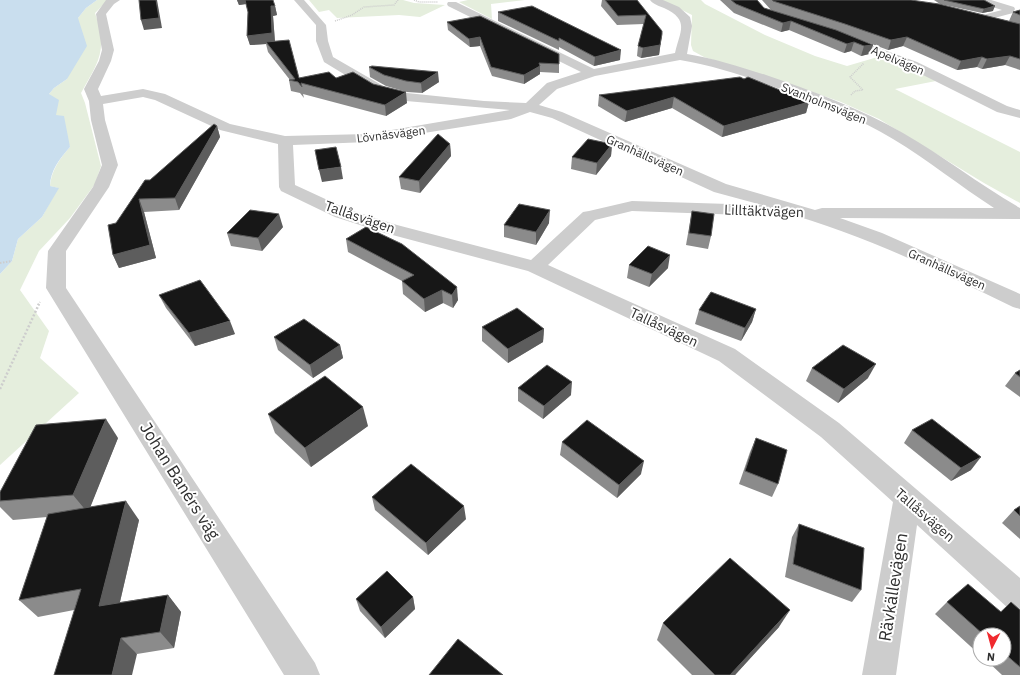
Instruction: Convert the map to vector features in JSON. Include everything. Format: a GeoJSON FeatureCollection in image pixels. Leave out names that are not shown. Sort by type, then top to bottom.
{"type":"FeatureCollection","features":[{"type":"Feature","properties":{"kind":"street"},"geometry":{"type":"LineString","coordinates":[[49,293],[57,251],[101,187],[110,165],[98,120],[96,101],[91,89],[108,53],[108,45],[101,22],[101,14],[110,2],[115,0]]}},
{"type":"Feature","properties":{"kind":"street","name":"Granhällsvägen"},"geometry":{"type":"LineString","coordinates":[[299,0],[321,25],[322,41],[328,59],[380,90],[406,97],[484,105],[529,107],[557,115],[720,188],[808,213],[875,238],[954,271],[1020,302]]}},
{"type":"Feature","properties":{"kind":"street"},"geometry":{"type":"LineString","coordinates":[[655,0],[675,9],[685,17],[687,26],[680,56]]}},
{"type":"Feature","properties":{"kind":"street"},"geometry":{"type":"LineString","coordinates":[[983,18],[1009,11],[1010,9],[987,2]]}},
{"type":"Feature","properties":{"kind":"street"},"geometry":{"type":"LineString","coordinates":[[452,4],[592,73]]}},
{"type":"Feature","properties":{"kind":"street"},"geometry":{"type":"LineString","coordinates":[[970,15],[1005,24]]}},
{"type":"Feature","properties":{"kind":"street","name":"Apelvägen"},"geometry":{"type":"LineString","coordinates":[[830,34],[913,65],[1002,109],[1020,114]]}},
{"type":"Feature","properties":{"kind":"street","name":"Lövnäsvägen"},"geometry":{"type":"LineString","coordinates":[[96,101],[143,93],[160,97],[225,127],[285,141],[368,138],[510,115],[529,107],[552,86],[592,73],[680,56]]}},
{"type":"Feature","properties":{"kind":"street","name":"Svanholmsvägen"},"geometry":{"type":"LineString","coordinates":[[680,56],[697,58],[733,68],[805,94],[854,114],[897,136],[1018,214]]}},
{"type":"Feature","properties":{"kind":"street","name":"Tallåsvägen"},"geometry":{"type":"LineString","coordinates":[[285,141],[287,187],[341,213],[391,229],[535,267],[726,355],[830,430],[1020,598]]}},
{"type":"Feature","properties":{"kind":"street","name":"Lilltäktvägen"},"geometry":{"type":"LineString","coordinates":[[535,267],[589,216],[632,206],[808,213],[1018,214]]}},
{"type":"Feature","properties":{"kind":"street","name":"Johan Banérs väg"},"geometry":{"type":"LineString","coordinates":[[49,293],[302,675]]}},
{"type":"Feature","properties":{"kind":"street","name":"Rävkällevägen"},"geometry":{"type":"LineString","coordinates":[[879,675],[907,499]]}},
{"type":"Feature","properties":{"kind":"path"},"geometry":{"type":"LineString","coordinates":[[352,15],[364,7],[394,5],[398,0]]}},
{"type":"Feature","properties":{"kind":"path"},"geometry":{"type":"LineString","coordinates":[[414,0],[419,2],[452,4]]}},
{"type":"Feature","properties":{"kind":"path"},"geometry":{"type":"LineString","coordinates":[[848,98],[855,91],[863,90],[850,77],[864,63],[888,56]]}},
{"type":"Feature","properties":{"kind":"path"},"geometry":{"type":"LineString","coordinates":[[0,263],[12,261]]}},
{"type":"Feature","properties":{"kind":"path"},"geometry":{"type":"LineString","coordinates":[[0,389],[49,293]]}},
{"type":"Feature","properties":{"kind":"green space"},"geometry":{"type":"Polygon","coordinates":[[[97,0],[111,0],[95,13],[101,37],[100,55],[93,72],[81,93],[85,103],[101,166],[95,184],[70,218],[39,251],[20,290],[49,331],[40,358],[79,393],[0,465],[0,274],[12,261],[18,239],[42,217],[58,188],[50,186],[52,175],[60,160],[70,147],[55,115],[49,94],[54,88],[67,79],[78,18],[86,8],[97,0]]]}},
{"type":"Feature","properties":{"kind":"green space"},"geometry":{"type":"Polygon","coordinates":[[[309,0],[403,0],[414,3],[445,5],[420,17],[399,15],[337,18],[329,10],[319,12],[309,0]]]}},
{"type":"Feature","properties":{"kind":"green space"},"geometry":{"type":"Polygon","coordinates":[[[468,0],[525,0],[491,4],[492,19],[459,2],[468,0]]]}},
{"type":"Feature","properties":{"kind":"green space"},"geometry":{"type":"Polygon","coordinates":[[[662,0],[701,0],[705,4],[765,35],[815,56],[847,66],[881,56],[904,64],[936,81],[895,89],[1020,152],[1020,203],[984,183],[879,119],[841,102],[784,82],[704,57],[693,51],[691,45],[692,15],[662,0]]]}},
{"type":"Feature","properties":{"kind":"water"},"geometry":{"type":"Polygon","coordinates":[[[0,0],[97,0],[86,8],[78,18],[87,46],[67,79],[54,88],[49,94],[59,100],[56,115],[64,116],[70,147],[59,160],[50,180],[50,186],[59,188],[42,217],[18,239],[12,261],[0,274],[0,0]]]}},
{"type":"Feature","properties":{"kind":"building"},"geometry":{"type":"Polygon","coordinates":[[[139,0],[156,0],[159,18],[141,20],[139,0]]]}},
{"type":"Feature","properties":{"kind":"building"},"geometry":{"type":"Polygon","coordinates":[[[245,0],[273,0],[275,6],[271,6],[272,33],[247,36],[248,12],[245,0]]]}},
{"type":"Feature","properties":{"kind":"building"},"geometry":{"type":"Polygon","coordinates":[[[605,0],[637,0],[662,31],[660,45],[643,48],[638,46],[646,15],[618,16],[605,0]]]}},
{"type":"Feature","properties":{"kind":"building"},"geometry":{"type":"Polygon","coordinates":[[[731,0],[757,0],[764,8],[836,30],[873,45],[864,46],[854,42],[847,44],[791,21],[783,23],[736,4],[731,0]]]}},
{"type":"Feature","properties":{"kind":"building"},"geometry":{"type":"Polygon","coordinates":[[[772,0],[911,0],[939,4],[1020,24],[1020,59],[1010,56],[987,59],[982,57],[961,61],[907,37],[891,40],[772,0]]]}},
{"type":"Feature","properties":{"kind":"building"},"geometry":{"type":"Polygon","coordinates":[[[944,0],[984,0],[995,6],[984,9],[944,0]]]}},
{"type":"Feature","properties":{"kind":"building"},"geometry":{"type":"Polygon","coordinates":[[[532,6],[621,50],[595,57],[559,38],[559,41],[498,12],[532,6]]]}},
{"type":"Feature","properties":{"kind":"building"},"geometry":{"type":"Polygon","coordinates":[[[1020,10],[1020,15],[1013,12],[1020,10]]]}},
{"type":"Feature","properties":{"kind":"building"},"geometry":{"type":"Polygon","coordinates":[[[480,16],[559,54],[559,64],[539,63],[540,66],[524,75],[491,67],[480,37],[469,39],[447,22],[480,16]]]}},
{"type":"Feature","properties":{"kind":"building"},"geometry":{"type":"Polygon","coordinates":[[[289,40],[299,78],[329,72],[336,78],[353,72],[373,84],[406,92],[385,105],[301,83],[302,87],[298,82],[289,80],[295,79],[266,42],[289,40]]]}},
{"type":"Feature","properties":{"kind":"building"},"geometry":{"type":"Polygon","coordinates":[[[372,66],[438,72],[421,83],[406,81],[384,75],[369,67],[372,66]]]}},
{"type":"Feature","properties":{"kind":"building"},"geometry":{"type":"Polygon","coordinates":[[[740,77],[744,79],[748,77],[809,102],[724,126],[674,97],[627,111],[599,95],[740,77]]]}},
{"type":"Feature","properties":{"kind":"building"},"geometry":{"type":"Polygon","coordinates":[[[214,124],[217,126],[175,198],[139,199],[150,245],[113,255],[108,225],[116,223],[145,180],[150,180],[214,124]]]}},
{"type":"Feature","properties":{"kind":"building"},"geometry":{"type":"Polygon","coordinates":[[[438,134],[450,144],[419,181],[399,177],[438,134]]]}},
{"type":"Feature","properties":{"kind":"building"},"geometry":{"type":"Polygon","coordinates":[[[588,139],[612,144],[597,163],[572,157],[588,139]]]}},
{"type":"Feature","properties":{"kind":"building"},"geometry":{"type":"Polygon","coordinates":[[[336,147],[341,167],[319,170],[315,150],[336,147]]]}},
{"type":"Feature","properties":{"kind":"building"},"geometry":{"type":"Polygon","coordinates":[[[519,204],[550,210],[536,232],[504,225],[519,204]]]}},
{"type":"Feature","properties":{"kind":"building"},"geometry":{"type":"Polygon","coordinates":[[[250,210],[279,214],[258,238],[227,233],[250,210]]]}},
{"type":"Feature","properties":{"kind":"building"},"geometry":{"type":"Polygon","coordinates":[[[692,211],[714,214],[711,236],[689,233],[692,211]]]}},
{"type":"Feature","properties":{"kind":"building"},"geometry":{"type":"Polygon","coordinates":[[[366,227],[402,244],[457,287],[452,295],[442,290],[424,299],[402,281],[414,275],[346,239],[366,227]]]}},
{"type":"Feature","properties":{"kind":"building"},"geometry":{"type":"Polygon","coordinates":[[[648,246],[670,255],[652,274],[629,265],[648,246]]]}},
{"type":"Feature","properties":{"kind":"building"},"geometry":{"type":"Polygon","coordinates":[[[200,280],[230,321],[189,333],[159,295],[200,280]]]}},
{"type":"Feature","properties":{"kind":"building"},"geometry":{"type":"Polygon","coordinates":[[[711,292],[756,309],[745,328],[699,310],[711,292]]]}},
{"type":"Feature","properties":{"kind":"building"},"geometry":{"type":"Polygon","coordinates":[[[517,308],[544,329],[508,349],[482,327],[517,308]]]}},
{"type":"Feature","properties":{"kind":"building"},"geometry":{"type":"Polygon","coordinates":[[[304,319],[340,345],[310,365],[274,337],[304,319]]]}},
{"type":"Feature","properties":{"kind":"building"},"geometry":{"type":"Polygon","coordinates":[[[843,345],[876,364],[844,389],[812,368],[843,345]]]}},
{"type":"Feature","properties":{"kind":"building"},"geometry":{"type":"Polygon","coordinates":[[[547,365],[572,382],[544,406],[518,388],[547,365]]]}},
{"type":"Feature","properties":{"kind":"building"},"geometry":{"type":"Polygon","coordinates":[[[1020,370],[1020,377],[1015,373],[1020,370]]]}},
{"type":"Feature","properties":{"kind":"building"},"geometry":{"type":"Polygon","coordinates":[[[325,376],[363,407],[305,448],[268,414],[325,376]]]}},
{"type":"Feature","properties":{"kind":"building"},"geometry":{"type":"Polygon","coordinates":[[[106,419],[73,495],[0,501],[0,492],[36,425],[106,419]]]}},
{"type":"Feature","properties":{"kind":"building"},"geometry":{"type":"Polygon","coordinates":[[[932,419],[981,457],[961,468],[912,430],[932,419]]]}},
{"type":"Feature","properties":{"kind":"building"},"geometry":{"type":"Polygon","coordinates":[[[587,420],[644,461],[619,485],[562,442],[587,420]]]}},
{"type":"Feature","properties":{"kind":"building"},"geometry":{"type":"Polygon","coordinates":[[[756,438],[787,450],[778,484],[745,471],[756,438]]]}},
{"type":"Feature","properties":{"kind":"building"},"geometry":{"type":"Polygon","coordinates":[[[411,464],[464,506],[426,543],[372,497],[411,464]]]}},
{"type":"Feature","properties":{"kind":"building"},"geometry":{"type":"Polygon","coordinates":[[[126,501],[99,606],[168,595],[160,632],[121,638],[112,675],[54,675],[81,589],[19,600],[48,514],[126,501]]]}},
{"type":"Feature","properties":{"kind":"building"},"geometry":{"type":"Polygon","coordinates":[[[1020,506],[1020,516],[1014,510],[1020,506]]]}},
{"type":"Feature","properties":{"kind":"building"},"geometry":{"type":"Polygon","coordinates":[[[799,524],[864,548],[861,590],[793,564],[799,524]]]}},
{"type":"Feature","properties":{"kind":"building"},"geometry":{"type":"Polygon","coordinates":[[[730,558],[790,610],[730,675],[715,675],[663,623],[730,558]]]}},
{"type":"Feature","properties":{"kind":"building"},"geometry":{"type":"Polygon","coordinates":[[[387,571],[413,597],[381,627],[356,599],[387,571]]]}},
{"type":"Feature","properties":{"kind":"building"},"geometry":{"type":"Polygon","coordinates":[[[968,584],[1001,612],[1011,602],[1020,610],[1020,667],[1012,660],[1012,627],[975,627],[947,602],[968,584]]]}},
{"type":"Feature","properties":{"kind":"building"},"geometry":{"type":"Polygon","coordinates":[[[458,639],[503,675],[429,675],[458,639]]]}}]}
